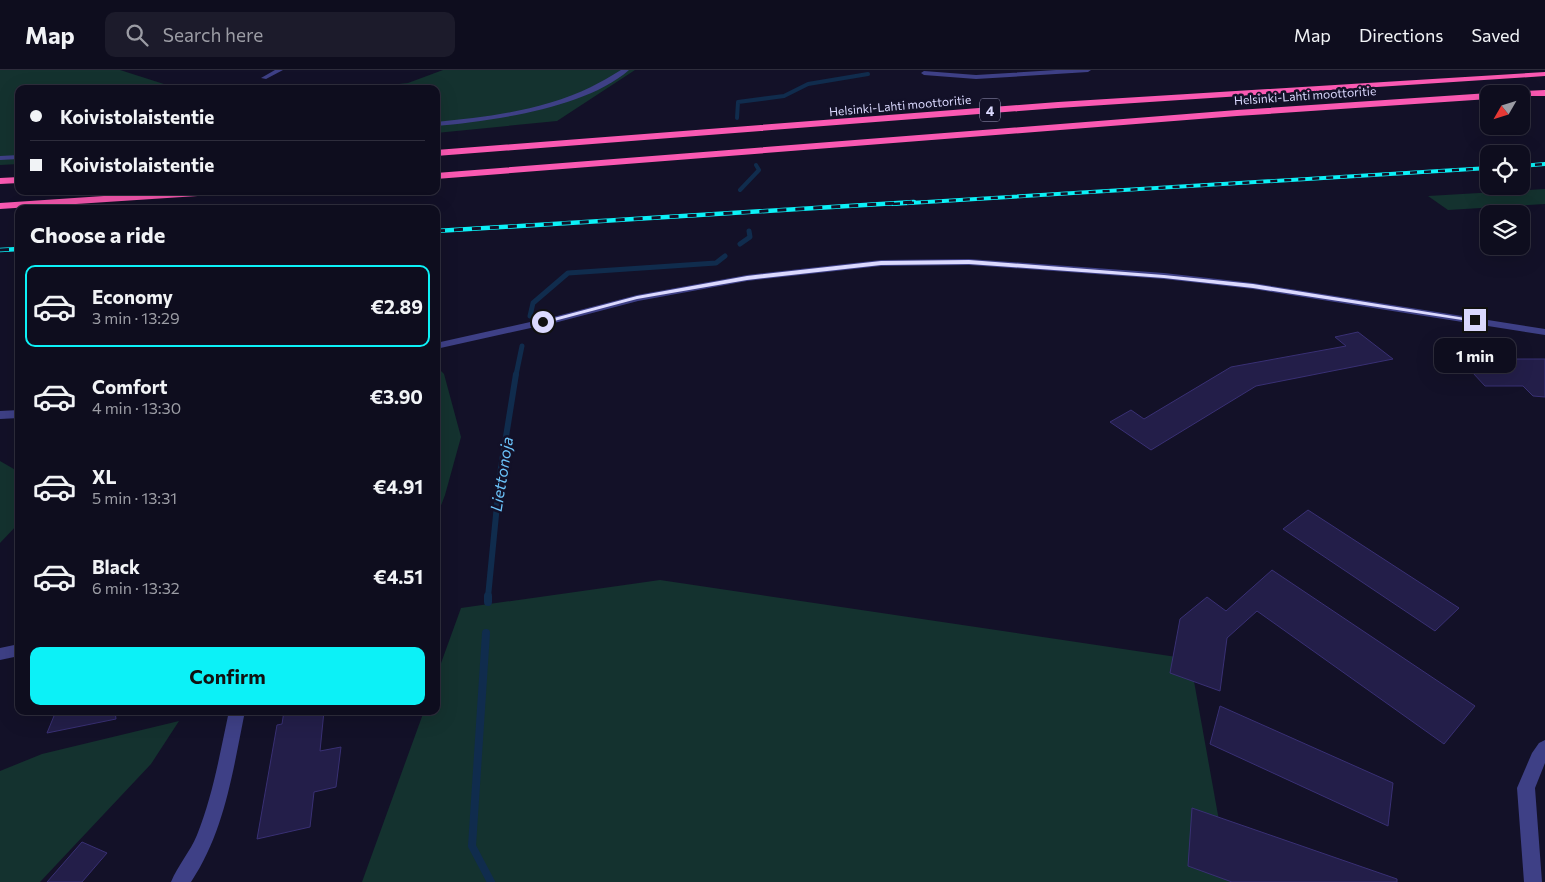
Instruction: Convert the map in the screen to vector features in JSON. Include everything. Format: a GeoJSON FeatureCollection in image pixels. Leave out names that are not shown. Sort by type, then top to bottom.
{"type":"FeatureCollection","features":[{"type":"Feature","properties":{"kind":"highway","name":"Helsinki-Lahti moottoritie"},"geometry":{"type":"LineString","coordinates":[[440,153],[1086,103],[1545,74]]}},
{"type":"Feature","properties":{"kind":"highway"},"geometry":{"type":"LineString","coordinates":[[1530,94],[1545,93]]}},
{"type":"Feature","properties":{"kind":"highway","name":"Helsinki-Lahti moottoritie"},"geometry":{"type":"LineString","coordinates":[[440,176],[1247,112],[1480,97]]}},
{"type":"Feature","properties":{"kind":"highway"},"geometry":{"type":"LineString","coordinates":[[0,181],[15,180]]}},
{"type":"Feature","properties":{"kind":"highway"},"geometry":{"type":"LineString","coordinates":[[15,205],[167,195]]}},
{"type":"Feature","properties":{"kind":"highway"},"geometry":{"type":"LineString","coordinates":[[0,206],[15,205]]}},
{"type":"Feature","properties":{"kind":"street"},"geometry":{"type":"LineString","coordinates":[[264,78],[280,70]]}},
{"type":"Feature","properties":{"kind":"street"},"geometry":{"type":"LineString","coordinates":[[440,124],[489,119],[519,110],[562,101],[593,89],[626,70]]}},
{"type":"Feature","properties":{"kind":"street"},"geometry":{"type":"LineString","coordinates":[[924,73],[976,77],[1088,70]]}},
{"type":"Feature","properties":{"kind":"street"},"geometry":{"type":"LineString","coordinates":[[0,158],[15,157]]}},
{"type":"Feature","properties":{"kind":"street"},"geometry":{"type":"LineString","coordinates":[[440,345],[558,319],[637,298],[747,278],[881,263],[969,262],[1244,285],[1545,332]]}},
{"type":"Feature","properties":{"kind":"street"},"geometry":{"type":"LineString","coordinates":[[0,415],[15,414]]}},
{"type":"Feature","properties":{"kind":"street"},"geometry":{"type":"LineString","coordinates":[[0,654],[15,651]]}},
{"type":"Feature","properties":{"kind":"street"},"geometry":{"type":"LineString","coordinates":[[180,882],[191,867],[218,802],[236,715]]}},
{"type":"Feature","properties":{"kind":"street"},"geometry":{"type":"LineString","coordinates":[[1533,882],[1526,788],[1538,759],[1545,748]]}},
{"type":"Feature","properties":{"kind":"green space"},"geometry":{"type":"Polygon","coordinates":[[[0,70],[120,70],[167,85],[15,85],[15,164],[0,165],[0,70]]]}},
{"type":"Feature","properties":{"kind":"green space"},"geometry":{"type":"Polygon","coordinates":[[[443,70],[635,70],[557,121],[440,133],[440,85],[390,85],[408,83],[443,70]]]}},
{"type":"Feature","properties":{"kind":"green space"},"geometry":{"type":"Polygon","coordinates":[[[1545,189],[1545,204],[1480,205],[1480,208],[1448,210],[1428,196],[1480,193],[1480,195],[1530,195],[1530,190],[1545,189]]]}},
{"type":"Feature","properties":{"kind":"green space"},"geometry":{"type":"Polygon","coordinates":[[[440,370],[444,374],[461,437],[440,508],[440,370]]]}},
{"type":"Feature","properties":{"kind":"green space"},"geometry":{"type":"Polygon","coordinates":[[[0,461],[15,470],[15,527],[0,543],[0,461]]]}},
{"type":"Feature","properties":{"kind":"green space"},"geometry":{"type":"Polygon","coordinates":[[[660,580],[1190,659],[1230,882],[362,882],[423,715],[440,715],[440,666],[461,608],[660,580]]]}},
{"type":"Feature","properties":{"kind":"green space"},"geometry":{"type":"Polygon","coordinates":[[[179,721],[151,764],[40,882],[0,882],[0,771],[42,754],[179,721]]]}},
{"type":"Feature","properties":{"kind":"building"},"geometry":{"type":"Polygon","coordinates":[[[1358,332],[1393,359],[1256,386],[1151,450],[1110,422],[1131,410],[1144,419],[1231,367],[1346,346],[1335,337],[1358,332]]]}},
{"type":"Feature","properties":{"kind":"building"},"geometry":{"type":"Polygon","coordinates":[[[1460,359],[1545,359],[1545,397],[1533,396],[1523,386],[1485,386],[1460,359]]]}},
{"type":"Feature","properties":{"kind":"building"},"geometry":{"type":"Polygon","coordinates":[[[1308,510],[1459,608],[1435,631],[1283,529],[1308,510]]]}},
{"type":"Feature","properties":{"kind":"building"},"geometry":{"type":"Polygon","coordinates":[[[1272,570],[1475,706],[1444,744],[1257,611],[1227,638],[1220,691],[1170,673],[1180,619],[1207,597],[1226,611],[1272,570]]]}},
{"type":"Feature","properties":{"kind":"building"},"geometry":{"type":"Polygon","coordinates":[[[1220,706],[1393,783],[1388,826],[1210,744],[1220,706]]]}},
{"type":"Feature","properties":{"kind":"building"},"geometry":{"type":"Polygon","coordinates":[[[54,715],[116,715],[116,719],[47,733],[54,715]]]}},
{"type":"Feature","properties":{"kind":"building"},"geometry":{"type":"Polygon","coordinates":[[[283,715],[324,715],[320,751],[341,747],[336,787],[314,792],[310,827],[257,839],[277,725],[282,724],[283,715]]]}},
{"type":"Feature","properties":{"kind":"building"},"geometry":{"type":"Polygon","coordinates":[[[1192,808],[1397,879],[1397,882],[1232,882],[1188,866],[1192,808]]]}},
{"type":"Feature","properties":{"kind":"building"},"geometry":{"type":"Polygon","coordinates":[[[82,842],[107,853],[82,882],[47,882],[82,842]]]}},
{"type":"Feature","properties":{"kind":"waterway","name":"Liettonoja"},"geometry":{"type":"LineString","coordinates":[[737,118],[738,102],[784,96],[808,84],[868,74]]}},
{"type":"Feature","properties":{"kind":"waterway","name":"Liettonoja"},"geometry":{"type":"LineString","coordinates":[[740,190],[759,170],[756,165]]}},
{"type":"Feature","properties":{"kind":"waterway","name":"Liettonoja"},"geometry":{"type":"LineString","coordinates":[[740,244],[750,237],[749,231]]}},
{"type":"Feature","properties":{"kind":"waterway","name":"Liettonoja"},"geometry":{"type":"LineString","coordinates":[[530,316],[533,303],[568,273],[716,263],[725,256]]}},
{"type":"Feature","properties":{"kind":"waterway","name":"Liettonoja"},"geometry":{"type":"LineString","coordinates":[[516,375],[522,346]]}},
{"type":"Feature","properties":{"kind":"waterway","name":"Liettonoja"},"geometry":{"type":"LineString","coordinates":[[488,597],[500,474],[516,374]]}},
{"type":"Feature","properties":{"kind":"waterway","name":"Liettonoja"},"geometry":{"type":"LineString","coordinates":[[488,597],[488,602]]}},
{"type":"Feature","properties":{"kind":"waterway","name":"Liettonoja"},"geometry":{"type":"LineString","coordinates":[[486,633],[472,846],[491,882]]}},
{"type":"Feature","properties":{"kind":"railway"},"geometry":{"type":"LineString","coordinates":[[1530,165],[1545,164]]}},
{"type":"Feature","properties":{"kind":"railway"},"geometry":{"type":"LineString","coordinates":[[893,204],[1480,169]]}},
{"type":"Feature","properties":{"kind":"railway"},"geometry":{"type":"LineString","coordinates":[[440,231],[914,202]]}},
{"type":"Feature","properties":{"kind":"railway"},"geometry":{"type":"LineString","coordinates":[[0,250],[15,249]]}},
{"type":"Feature","properties":{"kind":"route"},"geometry":{"type":"LineString","coordinates":[[543,322],[637,298],[747,278],[881,263],[969,262],[1164,276],[1253,286],[1475,320]]}}]}
